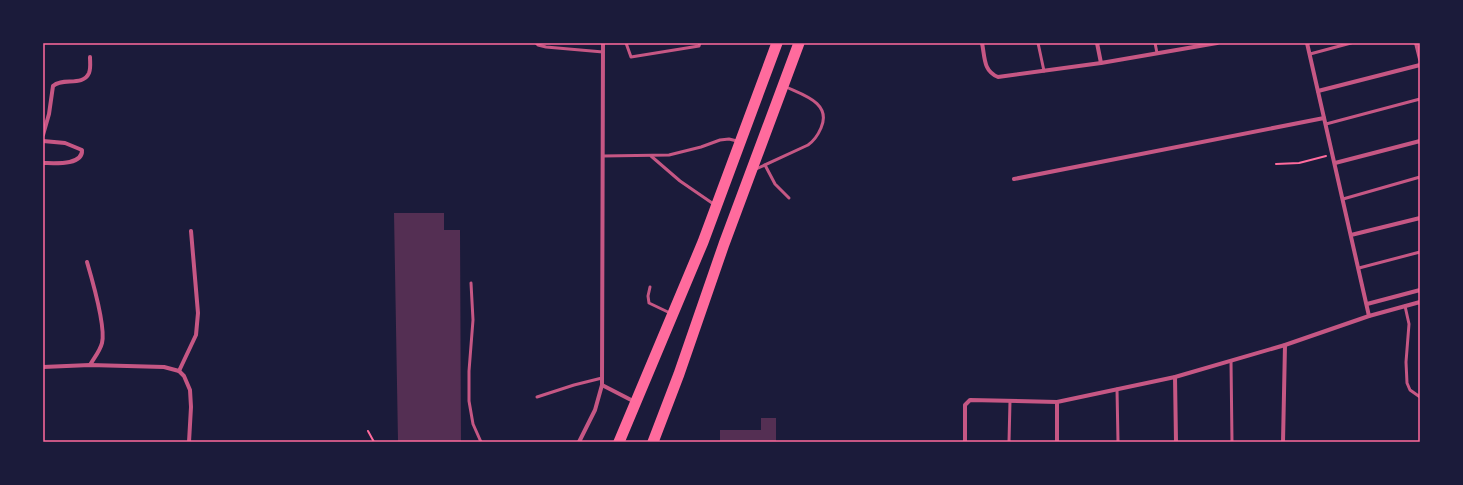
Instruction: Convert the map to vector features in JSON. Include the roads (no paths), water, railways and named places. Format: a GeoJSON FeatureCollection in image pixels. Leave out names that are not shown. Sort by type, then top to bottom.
{"type":"FeatureCollection","features":[{"type":"Feature","properties":{"kind":"highway"},"geometry":{"type":"LineString","coordinates":[[619,442],[673,314],[716,206],[777,43]]}},
{"type":"Feature","properties":{"kind":"highway"},"geometry":{"type":"LineString","coordinates":[[653,442],[679,374],[724,244],[799,43]]}},
{"type":"Feature","properties":{"kind":"street"},"geometry":{"type":"LineString","coordinates":[[579,442],[594,410],[602,385],[604,156],[603,43]]}},
{"type":"Feature","properties":{"kind":"street"},"geometry":{"type":"LineString","coordinates":[[982,43],[987,69],[991,74],[998,77],[1101,63],[1214,43]]}},
{"type":"Feature","properties":{"kind":"street"},"geometry":{"type":"LineString","coordinates":[[1096,43],[1101,63]]}},
{"type":"Feature","properties":{"kind":"street"},"geometry":{"type":"LineString","coordinates":[[1307,43],[1369,316]]}},
{"type":"Feature","properties":{"kind":"street"},"geometry":{"type":"LineString","coordinates":[[1416,43],[1420,59]]}},
{"type":"Feature","properties":{"kind":"street"},"geometry":{"type":"LineString","coordinates":[[43,135],[49,114],[53,86],[58,83],[80,80],[87,77],[90,70],[90,57]]}},
{"type":"Feature","properties":{"kind":"street"},"geometry":{"type":"LineString","coordinates":[[1318,91],[1420,65]]}},
{"type":"Feature","properties":{"kind":"street"},"geometry":{"type":"LineString","coordinates":[[1014,179],[1324,118]]}},
{"type":"Feature","properties":{"kind":"street"},"geometry":{"type":"LineString","coordinates":[[43,141],[65,143],[82,150],[82,154],[80,158],[75,161],[43,163]]}},
{"type":"Feature","properties":{"kind":"street"},"geometry":{"type":"LineString","coordinates":[[1335,163],[1420,141]]}},
{"type":"Feature","properties":{"kind":"street"},"geometry":{"type":"LineString","coordinates":[[1351,235],[1420,218]]}},
{"type":"Feature","properties":{"kind":"street"},"geometry":{"type":"LineString","coordinates":[[179,371],[196,335],[198,313],[191,231]]}},
{"type":"Feature","properties":{"kind":"street"},"geometry":{"type":"LineString","coordinates":[[87,262],[98,301],[102,336],[102,343],[90,365]]}},
{"type":"Feature","properties":{"kind":"street"},"geometry":{"type":"LineString","coordinates":[[1367,304],[1420,290]]}},
{"type":"Feature","properties":{"kind":"street"},"geometry":{"type":"LineString","coordinates":[[965,442],[965,405],[970,400],[1057,402],[1175,377],[1285,345],[1369,316],[1420,302]]}},
{"type":"Feature","properties":{"kind":"street"},"geometry":{"type":"LineString","coordinates":[[1283,442],[1285,345]]}},
{"type":"Feature","properties":{"kind":"street"},"geometry":{"type":"LineString","coordinates":[[43,367],[90,365],[164,366],[179,371],[184,376],[190,390],[191,408],[189,442]]}},
{"type":"Feature","properties":{"kind":"street"},"geometry":{"type":"LineString","coordinates":[[1175,377],[1176,442]]}},
{"type":"Feature","properties":{"kind":"street"},"geometry":{"type":"LineString","coordinates":[[602,385],[636,402]]}},
{"type":"Feature","properties":{"kind":"street"},"geometry":{"type":"LineString","coordinates":[[1057,402],[1057,442]]}},
{"type":"Feature","properties":{"kind":"lane"},"geometry":{"type":"LineString","coordinates":[[536,43],[546,47],[603,52]]}},
{"type":"Feature","properties":{"kind":"lane"},"geometry":{"type":"LineString","coordinates":[[626,43],[631,57],[699,46],[700,43]]}},
{"type":"Feature","properties":{"kind":"lane"},"geometry":{"type":"LineString","coordinates":[[1038,43],[1044,71]]}},
{"type":"Feature","properties":{"kind":"lane"},"geometry":{"type":"LineString","coordinates":[[1155,43],[1157,53]]}},
{"type":"Feature","properties":{"kind":"lane"},"geometry":{"type":"LineString","coordinates":[[1310,54],[1350,43]]}},
{"type":"Feature","properties":{"kind":"lane"},"geometry":{"type":"LineString","coordinates":[[751,171],[814,141],[823,125],[824,116],[822,108],[818,103],[782,86]]}},
{"type":"Feature","properties":{"kind":"lane"},"geometry":{"type":"LineString","coordinates":[[1326,124],[1420,99]]}},
{"type":"Feature","properties":{"kind":"lane"},"geometry":{"type":"LineString","coordinates":[[604,156],[669,155],[720,140],[729,139],[741,141]]}},
{"type":"Feature","properties":{"kind":"lane"},"geometry":{"type":"LineString","coordinates":[[651,156],[680,182],[716,206]]}},
{"type":"Feature","properties":{"kind":"lane"},"geometry":{"type":"LineString","coordinates":[[765,165],[775,184],[789,198]]}},
{"type":"Feature","properties":{"kind":"lane"},"geometry":{"type":"LineString","coordinates":[[1343,199],[1420,177]]}},
{"type":"Feature","properties":{"kind":"lane"},"geometry":{"type":"LineString","coordinates":[[1359,268],[1420,252]]}},
{"type":"Feature","properties":{"kind":"lane"},"geometry":{"type":"LineString","coordinates":[[471,283],[474,320],[469,371],[469,400],[474,424],[481,442]]}},
{"type":"Feature","properties":{"kind":"lane"},"geometry":{"type":"LineString","coordinates":[[650,287],[648,296],[649,303],[673,314]]}},
{"type":"Feature","properties":{"kind":"lane"},"geometry":{"type":"LineString","coordinates":[[1405,306],[1409,324],[1406,362],[1407,383],[1410,390],[1420,397]]}},
{"type":"Feature","properties":{"kind":"lane"},"geometry":{"type":"LineString","coordinates":[[1231,361],[1232,442]]}},
{"type":"Feature","properties":{"kind":"lane"},"geometry":{"type":"LineString","coordinates":[[537,397],[602,378]]}},
{"type":"Feature","properties":{"kind":"lane"},"geometry":{"type":"LineString","coordinates":[[1117,389],[1118,442]]}},
{"type":"Feature","properties":{"kind":"lane"},"geometry":{"type":"LineString","coordinates":[[1009,442],[1010,401]]}}]}
